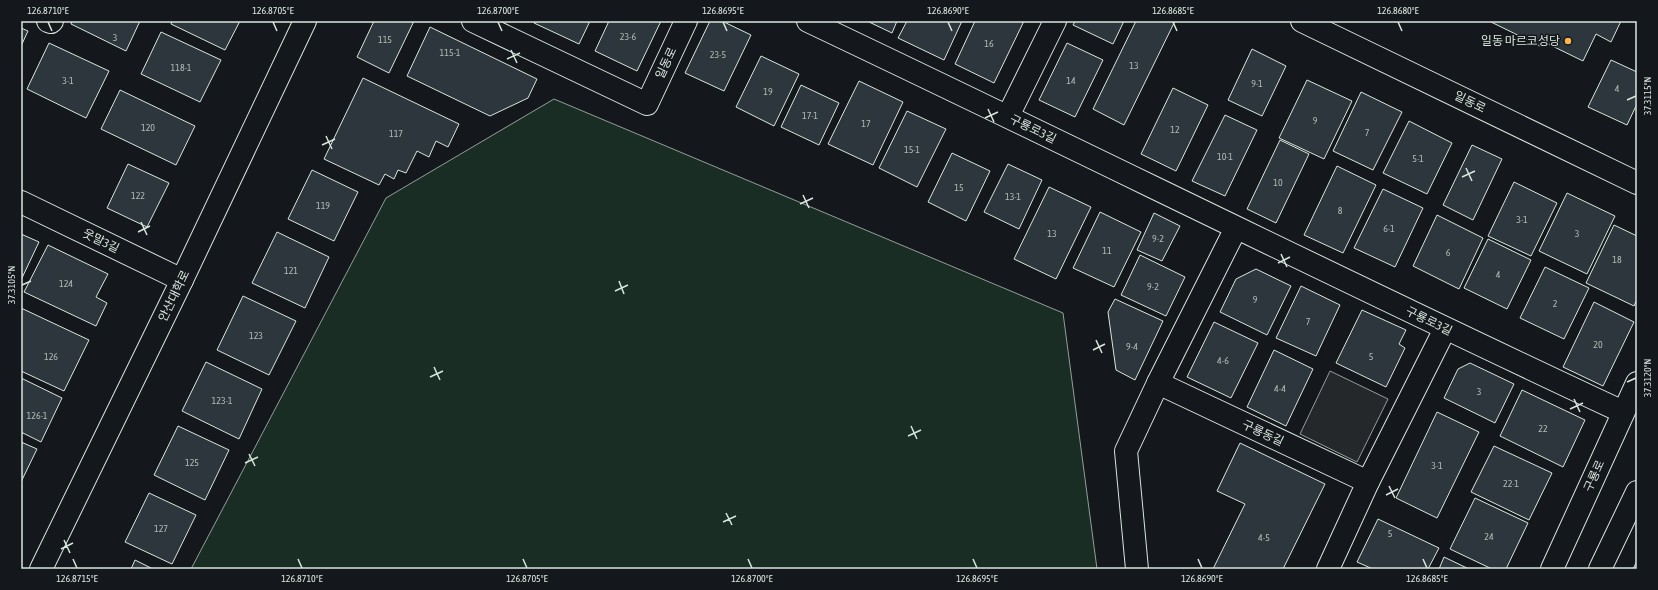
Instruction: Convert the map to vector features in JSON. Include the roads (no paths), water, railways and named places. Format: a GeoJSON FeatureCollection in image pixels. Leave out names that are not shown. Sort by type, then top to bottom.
{"type":"FeatureCollection","features":[{"type":"Feature","properties":{"kind":"street"},"geometry":{"type":"LineString","coordinates":[[48,21],[52,21]]}},
{"type":"Feature","properties":{"kind":"street","name":"안산대학로"},"geometry":{"type":"LineString","coordinates":[[41,569],[182,280],[304,21]]}},
{"type":"Feature","properties":{"kind":"street"},"geometry":{"type":"LineString","coordinates":[[473,21],[509,29]]}},
{"type":"Feature","properties":{"kind":"street","name":"일동로"},"geometry":{"type":"LineString","coordinates":[[509,29],[647,104],[686,21]]}},
{"type":"Feature","properties":{"kind":"street","name":"구룡로3길"},"geometry":{"type":"LineString","coordinates":[[808,21],[1008,116],[1445,329],[1623,412]]}},
{"type":"Feature","properties":{"kind":"street"},"geometry":{"type":"LineString","coordinates":[[1008,116],[1055,21]]}},
{"type":"Feature","properties":{"kind":"street","name":"일동로"},"geometry":{"type":"LineString","coordinates":[[1302,21],[1637,183]]}},
{"type":"Feature","properties":{"kind":"street","name":"웃말3길"},"geometry":{"type":"LineString","coordinates":[[21,202],[182,280]]}},
{"type":"Feature","properties":{"kind":"street"},"geometry":{"type":"LineString","coordinates":[[1137,569],[1126,451],[1158,383],[1236,228]]}},
{"type":"Feature","properties":{"kind":"street"},"geometry":{"type":"LineString","coordinates":[[1328,569],[1368,482],[1445,329]]}},
{"type":"Feature","properties":{"kind":"street","name":"구룡동길"},"geometry":{"type":"LineString","coordinates":[[1158,383],[1368,482]]}},
{"type":"Feature","properties":{"kind":"street","name":"구룡로"},"geometry":{"type":"LineString","coordinates":[[1552,569],[1637,383]]}},
{"type":"Feature","properties":{"kind":"street"},"geometry":{"type":"LineString","coordinates":[[1600,569],[1637,492]]}},
{"type":"Feature","properties":{"kind":"place","name":"일동 마르코성당"},"geometry":{"type":"Point","coordinates":[1568,41]}}]}
